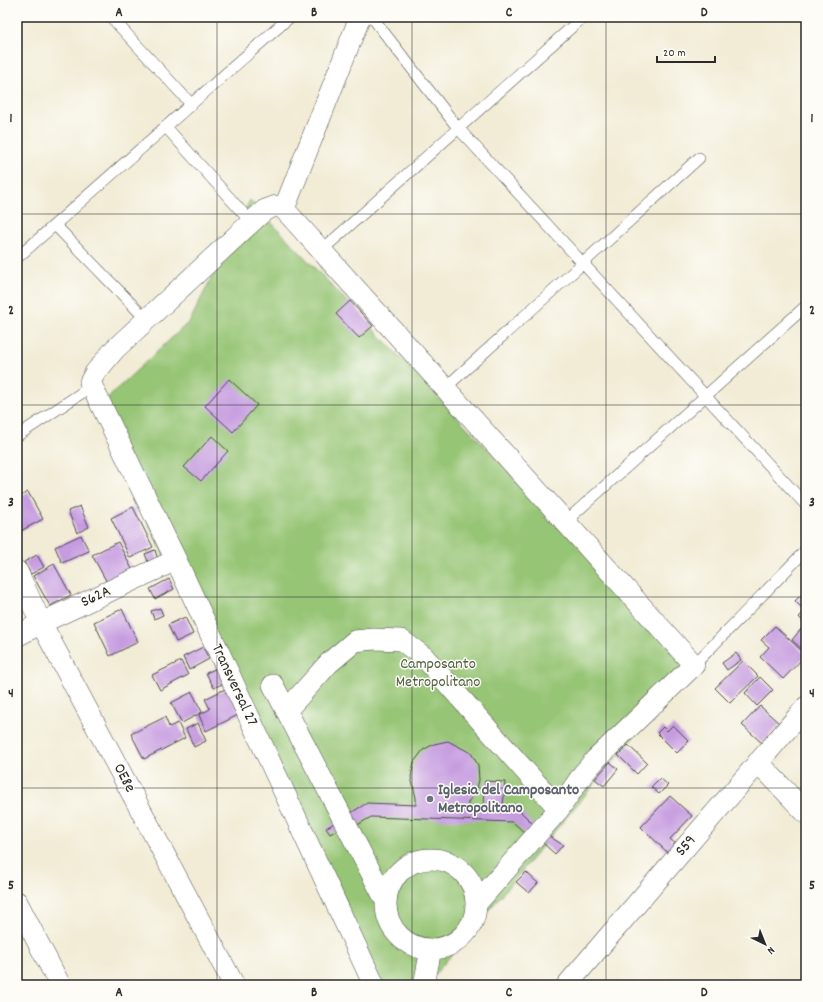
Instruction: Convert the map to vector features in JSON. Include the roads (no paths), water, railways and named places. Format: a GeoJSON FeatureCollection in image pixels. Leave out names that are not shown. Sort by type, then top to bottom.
{"type":"FeatureCollection","features":[{"type":"Feature","properties":{"kind":"street"},"geometry":{"type":"LineString","coordinates":[[284,209],[360,17]]}},
{"type":"Feature","properties":{"kind":"street"},"geometry":{"type":"LineString","coordinates":[[92,386],[90,382],[95,373],[115,349],[251,222],[265,210],[276,206],[284,209],[694,665],[596,759],[583,774],[559,809],[476,904]]}},
{"type":"Feature","properties":{"kind":"street","name":"Transversal 27"},"geometry":{"type":"LineString","coordinates":[[92,386],[176,560],[374,985]]}},
{"type":"Feature","properties":{"kind":"street","name":"S62A"},"geometry":{"type":"LineString","coordinates":[[17,636],[41,623],[176,560]]}},
{"type":"Feature","properties":{"kind":"street","name":"OE8e"},"geometry":{"type":"LineString","coordinates":[[17,570],[41,623],[233,985]]}},
{"type":"Feature","properties":{"kind":"street"},"geometry":{"type":"LineString","coordinates":[[286,711],[329,663],[355,641],[374,639],[401,640],[424,657],[559,809]]}},
{"type":"Feature","properties":{"kind":"street"},"geometry":{"type":"LineString","coordinates":[[273,686],[386,901]]}},
{"type":"Feature","properties":{"kind":"street","name":"S59"},"geometry":{"type":"LineString","coordinates":[[567,985],[806,707]]}},
{"type":"Feature","properties":{"kind":"street"},"geometry":{"type":"LineString","coordinates":[[758,762],[806,813]]}},
{"type":"Feature","properties":{"kind":"street"},"geometry":{"type":"LineString","coordinates":[[425,859],[440,860],[454,866],[466,876],[473,889],[476,904],[474,918],[467,931],[457,941],[445,947],[431,949],[416,947],[403,940],[398,935],[393,929],[387,916],[386,901],[389,886],[398,873],[410,864],[425,859]]}},
{"type":"Feature","properties":{"kind":"street"},"geometry":{"type":"LineString","coordinates":[[17,902],[60,985]]}},
{"type":"Feature","properties":{"kind":"street"},"geometry":{"type":"LineString","coordinates":[[424,985],[431,949]]}},
{"type":"Feature","properties":{"kind":"lane"},"geometry":{"type":"LineString","coordinates":[[111,17],[191,104]]}},
{"type":"Feature","properties":{"kind":"lane"},"geometry":{"type":"LineString","coordinates":[[17,258],[290,17]]}},
{"type":"Feature","properties":{"kind":"lane"},"geometry":{"type":"LineString","coordinates":[[372,17],[458,128],[806,505]]}},
{"type":"Feature","properties":{"kind":"lane"},"geometry":{"type":"LineString","coordinates":[[321,251],[583,17]]}},
{"type":"Feature","properties":{"kind":"lane"},"geometry":{"type":"LineString","coordinates":[[166,127],[251,222]]}},
{"type":"Feature","properties":{"kind":"lane"},"geometry":{"type":"LineString","coordinates":[[445,388],[699,158]]}},
{"type":"Feature","properties":{"kind":"lane"},"geometry":{"type":"LineString","coordinates":[[55,225],[147,320]]}},
{"type":"Feature","properties":{"kind":"lane"},"geometry":{"type":"LineString","coordinates":[[566,522],[806,306]]}},
{"type":"Feature","properties":{"kind":"lane"},"geometry":{"type":"LineString","coordinates":[[17,436],[92,386]]}},
{"type":"Feature","properties":{"kind":"lane"},"geometry":{"type":"LineString","coordinates":[[694,665],[806,550]]}},
{"type":"Feature","properties":{"kind":"place","name":"Iglesia del Camposanto Metropolitano"},"geometry":{"type":"Point","coordinates":[430,799]}},
{"type":"Feature","properties":{"kind":"park label","name":"Camposanto Metropolitano"},"geometry":{"type":"Point","coordinates":[438,673]}}]}
